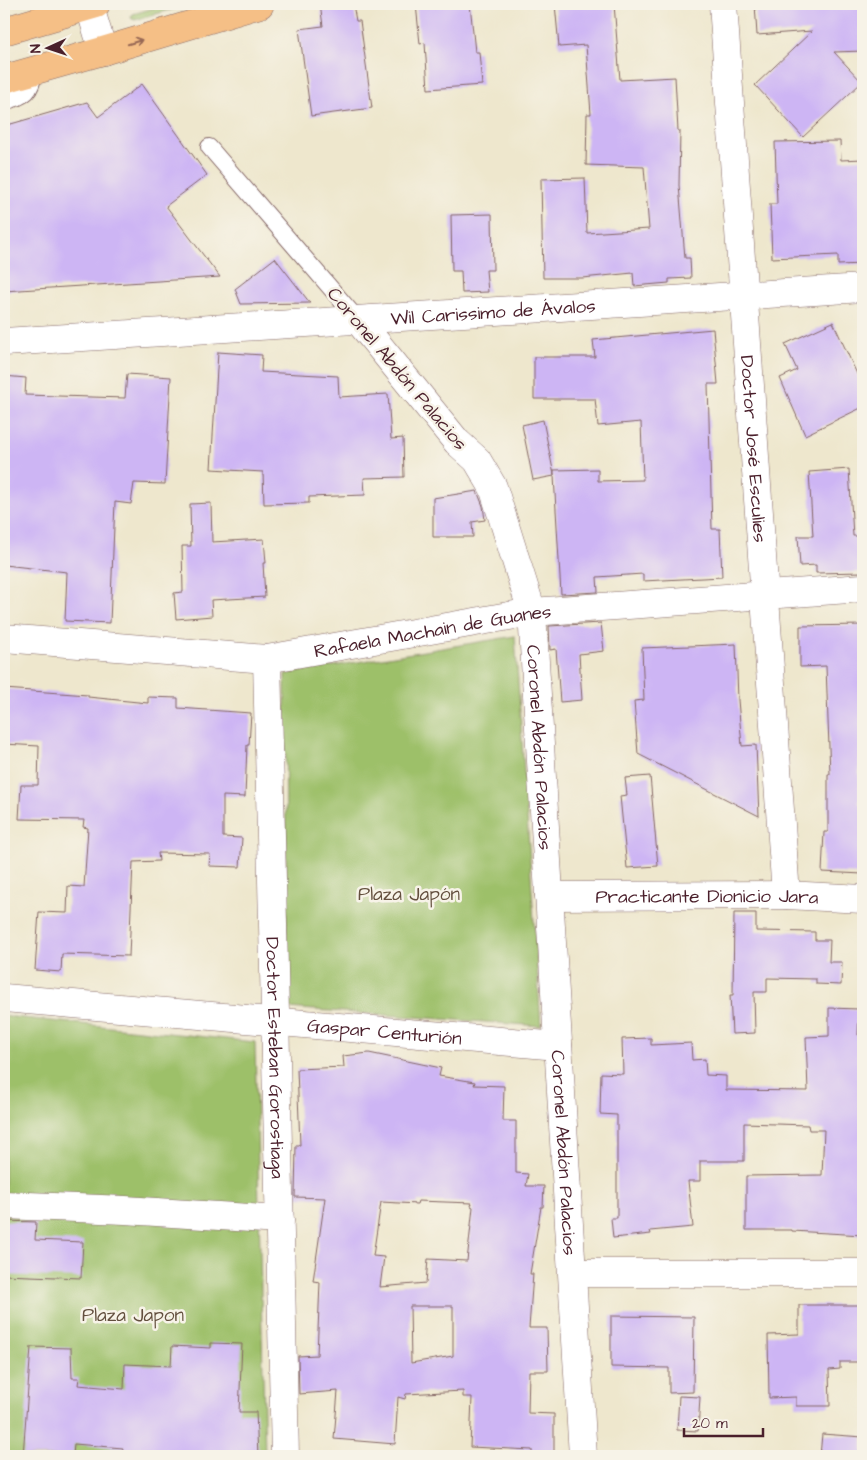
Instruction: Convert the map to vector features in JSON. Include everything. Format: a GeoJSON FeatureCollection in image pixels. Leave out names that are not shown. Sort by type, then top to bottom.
{"type":"FeatureCollection","features":[{"type":"Feature","properties":{"kind":"main road"},"geometry":{"type":"LineString","coordinates":[[4,31],[92,4]]}},
{"type":"Feature","properties":{"kind":"main road"},"geometry":{"type":"LineString","coordinates":[[4,79],[260,4]]}},
{"type":"Feature","properties":{"kind":"street"},"geometry":{"type":"LineString","coordinates":[[92,4],[103,51]]}},
{"type":"Feature","properties":{"kind":"street","name":"Doctor José Esculies"},"geometry":{"type":"LineString","coordinates":[[723,4],[786,895]]}},
{"type":"Feature","properties":{"kind":"street","name":"Wil Carissimo de Ávalos"},"geometry":{"type":"LineString","coordinates":[[4,342],[863,288]]}},
{"type":"Feature","properties":{"kind":"street","name":"Coronel Abdón Palacios"},"geometry":{"type":"LineString","coordinates":[[358,320],[457,442],[477,460],[493,487],[532,612],[584,1456]]}},
{"type":"Feature","properties":{"kind":"street","name":"Rafaela Machain de Guanes"},"geometry":{"type":"LineString","coordinates":[[4,638],[267,659],[532,612],[863,588]]}},
{"type":"Feature","properties":{"kind":"street","name":"Doctor Esteban Gorostiaga"},"geometry":{"type":"LineString","coordinates":[[267,659],[286,1456]]}},
{"type":"Feature","properties":{"kind":"street","name":"Practicante Dionicio Jara"},"geometry":{"type":"LineString","coordinates":[[549,896],[786,895],[863,899]]}},
{"type":"Feature","properties":{"kind":"street","name":"Gaspar Centurión"},"geometry":{"type":"LineString","coordinates":[[4,998],[558,1046]]}},
{"type":"Feature","properties":{"kind":"street"},"geometry":{"type":"LineString","coordinates":[[4,1205],[125,1210],[280,1220]]}},
{"type":"Feature","properties":{"kind":"street"},"geometry":{"type":"LineString","coordinates":[[573,1273],[863,1273]]}},
{"type":"Feature","properties":{"kind":"lane"},"geometry":{"type":"LineString","coordinates":[[4,102],[24,95],[30,88],[35,69]]}},
{"type":"Feature","properties":{"kind":"lane","name":"Coronel Abdón Palacios"},"geometry":{"type":"LineString","coordinates":[[209,147],[358,320]]}},
{"type":"Feature","properties":{"kind":"green space"},"geometry":{"type":"Polygon","coordinates":[[[167,4],[191,4],[135,20],[131,17],[133,14],[167,4]]]}},
{"type":"Feature","properties":{"kind":"green space","name":"Plaza Japón"},"geometry":{"type":"Polygon","coordinates":[[[515,636],[541,1026],[287,1008],[285,674],[515,636]]]}},
{"type":"Feature","properties":{"kind":"green space","name":"Plaza Japon"},"geometry":{"type":"Polygon","coordinates":[[[4,1016],[255,1042],[265,1456],[4,1456],[4,1016]]]}},
{"type":"Feature","properties":{"kind":"building"},"geometry":{"type":"Polygon","coordinates":[[[320,4],[353,4],[356,21],[360,21],[372,108],[311,116],[299,29],[323,26],[320,4]]]}},
{"type":"Feature","properties":{"kind":"building"},"geometry":{"type":"Polygon","coordinates":[[[416,4],[470,4],[475,52],[479,52],[482,85],[428,89],[425,43],[420,44],[416,4]]]}},
{"type":"Feature","properties":{"kind":"building"},"geometry":{"type":"Polygon","coordinates":[[[555,4],[614,4],[620,80],[675,77],[678,131],[680,131],[679,185],[685,258],[690,258],[691,278],[669,279],[669,283],[634,286],[633,273],[582,278],[543,278],[541,179],[585,178],[587,233],[649,229],[644,167],[586,165],[587,114],[591,114],[586,45],[559,47],[555,4]]]}},
{"type":"Feature","properties":{"kind":"building"},"geometry":{"type":"Polygon","coordinates":[[[755,4],[863,4],[863,51],[834,52],[862,82],[803,137],[755,85],[812,31],[757,35],[755,4]]]}},
{"type":"Feature","properties":{"kind":"building"},"geometry":{"type":"Polygon","coordinates":[[[142,84],[207,175],[166,206],[220,277],[4,291],[4,126],[87,102],[98,117],[142,84]]]}},
{"type":"Feature","properties":{"kind":"building"},"geometry":{"type":"Polygon","coordinates":[[[840,141],[841,160],[863,159],[863,264],[838,265],[838,255],[772,258],[770,204],[777,204],[775,142],[840,141]]]}},
{"type":"Feature","properties":{"kind":"building"},"geometry":{"type":"Polygon","coordinates":[[[492,214],[493,270],[486,270],[488,292],[462,293],[461,271],[452,271],[451,215],[492,214]]]}},
{"type":"Feature","properties":{"kind":"building"},"geometry":{"type":"Polygon","coordinates":[[[275,258],[310,303],[241,304],[235,289],[275,258]]]}},
{"type":"Feature","properties":{"kind":"building"},"geometry":{"type":"Polygon","coordinates":[[[833,322],[863,387],[863,407],[805,435],[780,378],[797,370],[785,344],[833,322]]]}},
{"type":"Feature","properties":{"kind":"building"},"geometry":{"type":"Polygon","coordinates":[[[713,329],[718,384],[708,384],[712,529],[720,529],[722,577],[643,581],[643,574],[597,577],[598,592],[561,594],[554,476],[533,480],[522,425],[543,420],[554,475],[554,470],[598,469],[598,481],[643,480],[641,422],[598,426],[595,399],[534,399],[534,357],[595,357],[593,340],[713,329]]]}},
{"type":"Feature","properties":{"kind":"building"},"geometry":{"type":"Polygon","coordinates":[[[218,352],[262,355],[261,372],[338,376],[339,397],[388,394],[391,439],[403,438],[404,477],[364,478],[365,495],[309,497],[309,503],[264,504],[263,472],[211,469],[218,352]]]}},
{"type":"Feature","properties":{"kind":"building"},"geometry":{"type":"Polygon","coordinates":[[[127,374],[171,377],[165,484],[134,483],[131,504],[115,502],[110,623],[65,621],[67,572],[4,565],[4,376],[26,378],[25,395],[125,398],[127,374]]]}},
{"type":"Feature","properties":{"kind":"building"},"geometry":{"type":"Polygon","coordinates":[[[849,469],[853,536],[863,536],[863,572],[816,573],[816,565],[800,566],[798,536],[813,536],[809,472],[849,469]]]}},
{"type":"Feature","properties":{"kind":"building"},"geometry":{"type":"Polygon","coordinates":[[[477,491],[483,506],[485,520],[472,522],[473,537],[433,537],[433,498],[477,491]]]}},
{"type":"Feature","properties":{"kind":"building"},"geometry":{"type":"Polygon","coordinates":[[[211,503],[212,542],[264,539],[266,563],[263,563],[265,597],[211,600],[212,616],[176,619],[174,593],[183,592],[182,546],[191,546],[190,504],[211,503]]]}},
{"type":"Feature","properties":{"kind":"building"},"geometry":{"type":"Polygon","coordinates":[[[601,623],[604,651],[579,654],[582,700],[560,702],[556,649],[550,650],[549,626],[601,623]]]}},
{"type":"Feature","properties":{"kind":"building"},"geometry":{"type":"Polygon","coordinates":[[[863,625],[863,759],[859,760],[859,804],[863,804],[863,874],[822,872],[824,832],[828,832],[828,774],[830,774],[826,666],[800,667],[800,626],[863,625]]]}},
{"type":"Feature","properties":{"kind":"building"},"geometry":{"type":"Polygon","coordinates":[[[736,644],[742,746],[756,745],[759,816],[638,754],[634,701],[644,700],[642,648],[736,644]]]}},
{"type":"Feature","properties":{"kind":"building"},"geometry":{"type":"Polygon","coordinates":[[[4,689],[88,695],[88,697],[148,703],[148,697],[178,698],[178,708],[251,713],[249,745],[247,745],[245,797],[223,796],[223,837],[242,838],[240,867],[209,866],[210,854],[158,853],[159,861],[133,862],[129,956],[62,954],[61,972],[35,970],[39,912],[67,913],[68,886],[84,887],[88,828],[83,827],[84,820],[19,819],[21,785],[38,785],[39,746],[4,744],[4,689]]]}},
{"type":"Feature","properties":{"kind":"building"},"geometry":{"type":"Polygon","coordinates":[[[650,776],[658,866],[627,868],[620,796],[627,795],[625,778],[650,776]]]}},
{"type":"Feature","properties":{"kind":"building"},"geometry":{"type":"Polygon","coordinates":[[[734,913],[756,913],[756,931],[815,932],[815,940],[830,940],[829,962],[842,962],[841,985],[816,984],[816,979],[767,978],[767,992],[754,992],[755,1033],[732,1034],[730,995],[733,995],[734,913]]]}},
{"type":"Feature","properties":{"kind":"building"},"geometry":{"type":"Polygon","coordinates":[[[829,1008],[859,1009],[858,1035],[863,1035],[863,1235],[792,1230],[746,1230],[746,1176],[822,1175],[824,1130],[809,1130],[808,1125],[744,1123],[744,1161],[700,1161],[700,1181],[688,1181],[693,1227],[650,1231],[651,1234],[613,1238],[611,1218],[617,1218],[617,1115],[600,1114],[601,1073],[623,1074],[622,1039],[651,1038],[651,1045],[691,1043],[692,1060],[705,1059],[706,1075],[726,1076],[726,1090],[808,1091],[806,1037],[829,1036],[829,1008]]]}},
{"type":"Feature","properties":{"kind":"building"},"geometry":{"type":"Polygon","coordinates":[[[369,1053],[441,1068],[439,1076],[475,1082],[474,1085],[504,1086],[503,1121],[516,1121],[516,1173],[528,1174],[526,1186],[544,1186],[543,1207],[541,1207],[530,1274],[533,1274],[529,1328],[547,1328],[548,1371],[529,1371],[528,1413],[554,1414],[554,1456],[532,1456],[532,1450],[470,1447],[472,1397],[463,1397],[463,1391],[406,1394],[405,1399],[398,1397],[395,1444],[334,1439],[338,1391],[299,1394],[298,1356],[317,1355],[320,1282],[313,1281],[325,1198],[295,1197],[296,1145],[300,1145],[297,1069],[344,1067],[343,1056],[369,1053]],[[418,1201],[417,1204],[381,1202],[373,1256],[384,1257],[380,1287],[426,1283],[428,1259],[467,1261],[472,1203],[418,1201]],[[410,1306],[411,1363],[453,1356],[453,1306],[410,1306]]]}},
{"type":"Feature","properties":{"kind":"building"},"geometry":{"type":"Polygon","coordinates":[[[4,1221],[36,1222],[35,1240],[83,1242],[81,1278],[4,1275],[4,1221]]]}},
{"type":"Feature","properties":{"kind":"building"},"geometry":{"type":"Polygon","coordinates":[[[799,1305],[863,1305],[863,1362],[840,1362],[840,1369],[829,1370],[830,1406],[796,1406],[796,1397],[769,1398],[768,1335],[799,1334],[799,1305]]]}},
{"type":"Feature","properties":{"kind":"building"},"geometry":{"type":"Polygon","coordinates":[[[611,1316],[694,1317],[693,1392],[669,1393],[669,1368],[611,1367],[611,1316]]]}},
{"type":"Feature","properties":{"kind":"building"},"geometry":{"type":"Polygon","coordinates":[[[211,1343],[242,1344],[239,1412],[256,1412],[258,1456],[122,1456],[123,1448],[74,1444],[73,1456],[23,1456],[31,1347],[71,1348],[72,1378],[79,1378],[78,1385],[124,1389],[125,1364],[171,1366],[172,1346],[211,1348],[211,1343]]]}},
{"type":"Feature","properties":{"kind":"building"},"geometry":{"type":"Polygon","coordinates":[[[679,1396],[700,1397],[698,1431],[677,1430],[679,1396]]]}},
{"type":"Feature","properties":{"kind":"building"},"geometry":{"type":"Polygon","coordinates":[[[822,1434],[863,1437],[863,1456],[820,1456],[822,1434]]]}}]}
